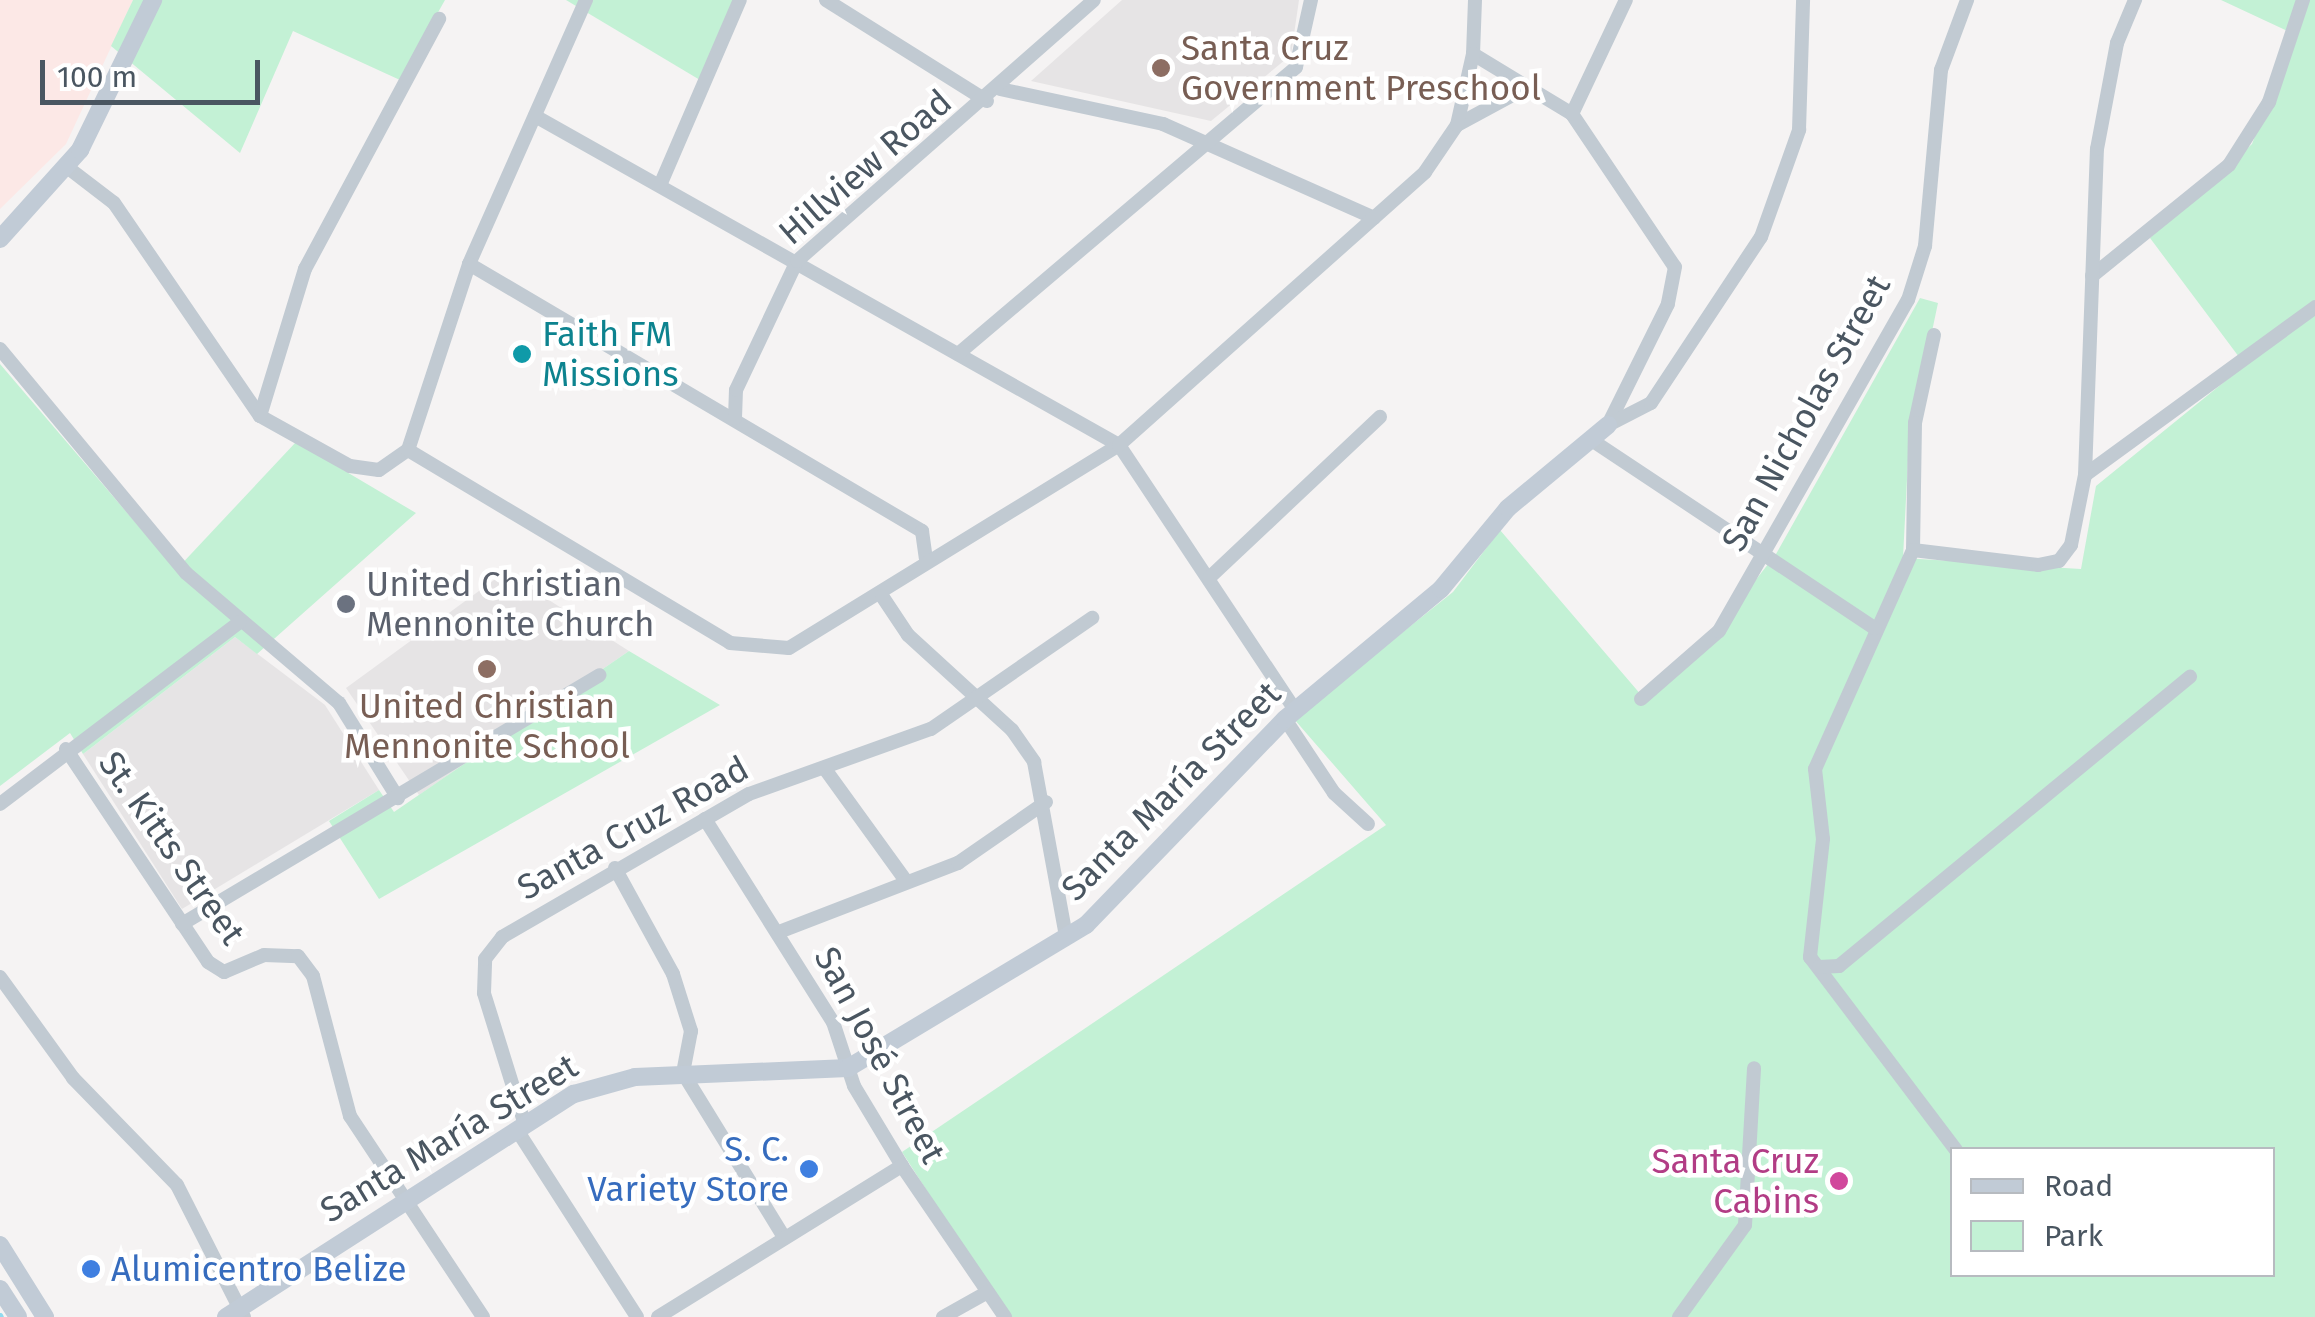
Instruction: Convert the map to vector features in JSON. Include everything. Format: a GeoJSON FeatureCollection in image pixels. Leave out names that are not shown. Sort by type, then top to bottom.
{"type":"FeatureCollection","features":[{"type":"Feature","properties":{"kind":"street"},"geometry":{"type":"LineString","coordinates":[[0,239],[67,167],[152,0]]}},
{"type":"Feature","properties":{"kind":"street"},"geometry":{"type":"LineString","coordinates":[[67,167],[114,203],[260,416],[365,471],[408,450],[469,264],[586,0]]}},
{"type":"Feature","properties":{"kind":"street"},"geometry":{"type":"LineString","coordinates":[[661,183],[740,0]]}},
{"type":"Feature","properties":{"kind":"street"},"geometry":{"type":"LineString","coordinates":[[826,0],[987,101]]}},
{"type":"Feature","properties":{"kind":"street","name":"Hillview Road"},"geometry":{"type":"LineString","coordinates":[[734,418],[736,390],[797,261],[987,101],[1094,0]]}},
{"type":"Feature","properties":{"kind":"street"},"geometry":{"type":"LineString","coordinates":[[958,354],[1209,148],[1296,67],[1311,0]]}},
{"type":"Feature","properties":{"kind":"street"},"geometry":{"type":"LineString","coordinates":[[408,450],[745,649],[789,648],[882,596],[926,558],[1119,445],[1425,172],[1457,125],[1474,54],[1475,0]]}},
{"type":"Feature","properties":{"kind":"street"},"geometry":{"type":"LineString","coordinates":[[1572,114],[1626,0]]}},
{"type":"Feature","properties":{"kind":"street","name":"Santa María Street"},"geometry":{"type":"LineString","coordinates":[[236,1314],[403,1201],[521,1127],[604,1083],[683,1073],[848,1068],[1066,937],[1155,863],[1290,714],[1428,602],[1508,508],[1608,426],[1651,403],[1762,233],[1799,130],[1803,0]]}},
{"type":"Feature","properties":{"kind":"street","name":"San Nicholas Street"},"geometry":{"type":"LineString","coordinates":[[1641,699],[1709,643],[1916,280],[1941,70],[1967,0]]}},
{"type":"Feature","properties":{"kind":"street"},"geometry":{"type":"LineString","coordinates":[[1913,550],[2059,561],[2072,544],[2085,475],[2097,149],[2116,43],[2135,0]]}},
{"type":"Feature","properties":{"kind":"street"},"geometry":{"type":"LineString","coordinates":[[2092,276],[2228,165],[2269,102],[2304,0]]}},
{"type":"Feature","properties":{"kind":"street"},"geometry":{"type":"LineString","coordinates":[[260,416],[306,270],[438,20]]}},
{"type":"Feature","properties":{"kind":"street"},"geometry":{"type":"LineString","coordinates":[[1474,54],[1522,90],[1572,114],[1675,267],[1668,304],[1608,426]]}},
{"type":"Feature","properties":{"kind":"street"},"geometry":{"type":"LineString","coordinates":[[1000,89],[1144,118],[1374,218]]}},
{"type":"Feature","properties":{"kind":"street"},"geometry":{"type":"LineString","coordinates":[[1457,125],[1522,90]]}},
{"type":"Feature","properties":{"kind":"street"},"geometry":{"type":"LineString","coordinates":[[535,116],[661,183],[1119,445],[1209,578],[1334,794],[1368,824]]}},
{"type":"Feature","properties":{"kind":"street"},"geometry":{"type":"LineString","coordinates":[[469,264],[922,531],[926,558]]}},
{"type":"Feature","properties":{"kind":"street"},"geometry":{"type":"LineString","coordinates":[[2085,475],[2315,307]]}},
{"type":"Feature","properties":{"kind":"street"},"geometry":{"type":"LineString","coordinates":[[1934,335],[1915,423],[1913,550],[1874,628],[1815,769],[1823,838],[1810,957],[1954,1147]]}},
{"type":"Feature","properties":{"kind":"street"},"geometry":{"type":"LineString","coordinates":[[0,349],[122,502],[240,622],[339,703],[398,798]]}},
{"type":"Feature","properties":{"kind":"street"},"geometry":{"type":"LineString","coordinates":[[1209,578],[1380,417]]}},
{"type":"Feature","properties":{"kind":"street"},"geometry":{"type":"LineString","coordinates":[[1593,441],[1758,558],[1874,628]]}},
{"type":"Feature","properties":{"kind":"street"},"geometry":{"type":"LineString","coordinates":[[882,596],[908,635],[1024,744],[1046,802],[1066,937]]}},
{"type":"Feature","properties":{"kind":"street","name":"Santa Cruz Road"},"geometry":{"type":"LineString","coordinates":[[638,1317],[521,1127],[484,992],[485,960],[502,937],[614,868],[704,819],[913,738],[1092,618]]}},
{"type":"Feature","properties":{"kind":"street"},"geometry":{"type":"LineString","coordinates":[[0,804],[66,749],[240,622]]}},
{"type":"Feature","properties":{"kind":"street"},"geometry":{"type":"LineString","coordinates":[[182,924],[599,675]]}},
{"type":"Feature","properties":{"kind":"street"},"geometry":{"type":"LineString","coordinates":[[1819,967],[1840,966],[2190,677]]}},
{"type":"Feature","properties":{"kind":"street","name":"St. Kitts Street"},"geometry":{"type":"LineString","coordinates":[[66,749],[182,924],[224,972],[264,956],[298,956],[312,976],[340,1092],[403,1201],[484,1317]]}},
{"type":"Feature","properties":{"kind":"street"},"geometry":{"type":"LineString","coordinates":[[825,770],[906,881]]}},
{"type":"Feature","properties":{"kind":"street"},"geometry":{"type":"LineString","coordinates":[[778,932],[958,863],[1046,802]]}},
{"type":"Feature","properties":{"kind":"street","name":"San José Street"},"geometry":{"type":"LineString","coordinates":[[704,819],[833,1022],[848,1068],[902,1166],[1005,1317]]}},
{"type":"Feature","properties":{"kind":"street"},"geometry":{"type":"LineString","coordinates":[[614,868],[673,974],[691,1031],[683,1073],[782,1234]]}},
{"type":"Feature","properties":{"kind":"street"},"geometry":{"type":"LineString","coordinates":[[0,977],[73,1078],[178,1184],[236,1314]]}},
{"type":"Feature","properties":{"kind":"street"},"geometry":{"type":"LineString","coordinates":[[1680,1317],[1745,1225],[1754,1068]]}},
{"type":"Feature","properties":{"kind":"street"},"geometry":{"type":"LineString","coordinates":[[658,1317],[782,1234],[902,1166]]}},
{"type":"Feature","properties":{"kind":"street"},"geometry":{"type":"LineString","coordinates":[[0,1245],[46,1317]]}},
{"type":"Feature","properties":{"kind":"street"},"geometry":{"type":"LineString","coordinates":[[0,1289],[18,1317]]}},
{"type":"Feature","properties":{"kind":"street"},"geometry":{"type":"LineString","coordinates":[[943,1317],[988,1292]]}},
{"type":"Feature","properties":{"kind":"shaded area"},"geometry":{"type":"Polygon","coordinates":[[[0,0],[133,0],[66,144],[0,209],[0,0]]]}},
{"type":"Feature","properties":{"kind":"shaded area","name":"Santa Cruz Government Preschool"},"geometry":{"type":"Polygon","coordinates":[[[1122,0],[1299,0],[1291,55],[1211,121],[1031,81],[1122,0]]]}},
{"type":"Feature","properties":{"kind":"shaded area","name":"United Christian Mennonite School"},"geometry":{"type":"Polygon","coordinates":[[[505,572],[629,651],[419,795],[346,688],[505,572]]]}},
{"type":"Feature","properties":{"kind":"shaded area"},"geometry":{"type":"Polygon","coordinates":[[[235,637],[325,705],[379,790],[182,909],[83,754],[235,637]]]}},
{"type":"Feature","properties":{"kind":"green space"},"geometry":{"type":"Polygon","coordinates":[[[133,0],[445,0],[400,80],[293,31],[240,153],[111,46],[133,0]]]}},
{"type":"Feature","properties":{"kind":"green space"},"geometry":{"type":"Polygon","coordinates":[[[566,0],[739,0],[705,83],[566,0]]]}},
{"type":"Feature","properties":{"kind":"green space"},"geometry":{"type":"Polygon","coordinates":[[[2221,0],[2315,0],[2315,1317],[1008,1317],[902,1152],[1386,825],[1294,719],[1453,592],[1500,530],[1642,696],[1697,655],[1776,554],[1920,298],[1938,303],[1909,440],[1903,558],[2081,569],[2096,486],[2245,365],[2150,238],[2252,144],[2294,34],[2221,0]]]}},
{"type":"Feature","properties":{"kind":"green space"},"geometry":{"type":"Polygon","coordinates":[[[0,364],[176,570],[296,442],[416,513],[257,654],[235,637],[83,754],[70,733],[0,786],[0,364]]]}},
{"type":"Feature","properties":{"kind":"green space"},"geometry":{"type":"Polygon","coordinates":[[[629,651],[720,705],[379,899],[329,821],[379,790],[394,812],[629,651]]]}},
{"type":"Feature","properties":{"kind":"place","name":"Santa Cruz Government Preschool"},"geometry":{"type":"Point","coordinates":[1161,68]}},
{"type":"Feature","properties":{"kind":"place","name":"Faith FM Missions"},"geometry":{"type":"Point","coordinates":[522,354]}},
{"type":"Feature","properties":{"kind":"place","name":"United Christian Mennonite Church"},"geometry":{"type":"Point","coordinates":[346,604]}},
{"type":"Feature","properties":{"kind":"place","name":"United Christian Mennonite School"},"geometry":{"type":"Point","coordinates":[487,669]}},
{"type":"Feature","properties":{"kind":"place","name":"S. C. Variety Store"},"geometry":{"type":"Point","coordinates":[809,1169]}},
{"type":"Feature","properties":{"kind":"place","name":"Santa Cruz Cabins"},"geometry":{"type":"Point","coordinates":[1839,1181]}},
{"type":"Feature","properties":{"kind":"place","name":"Alumicentro Belize"},"geometry":{"type":"Point","coordinates":[91,1269]}}]}
